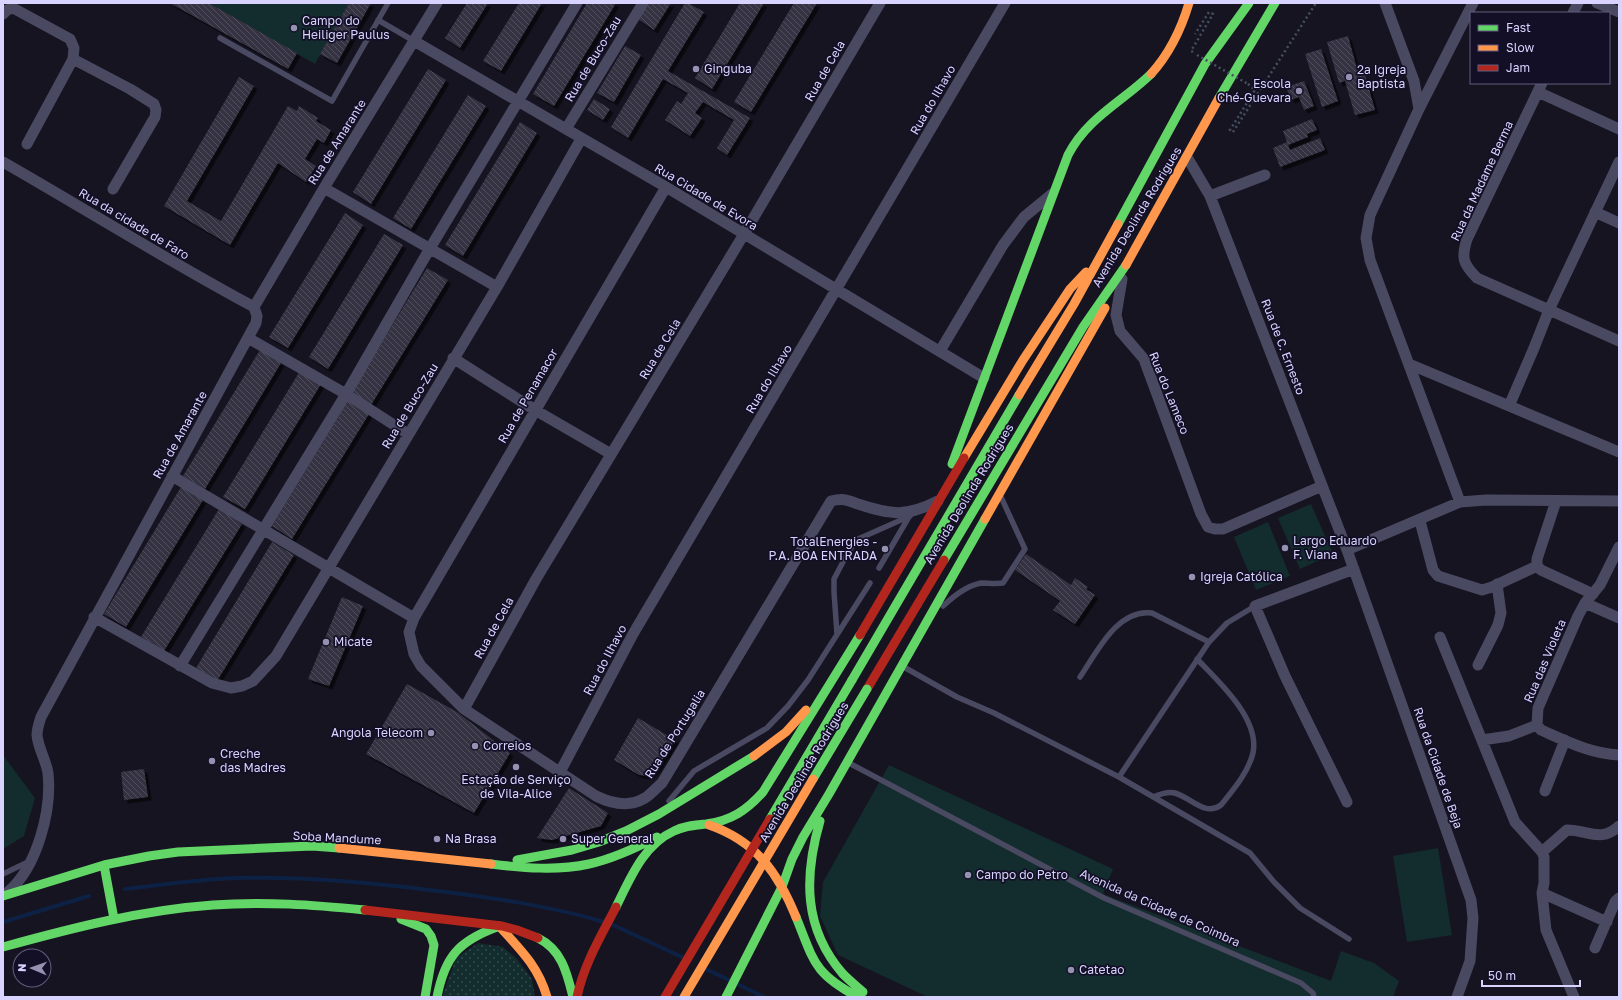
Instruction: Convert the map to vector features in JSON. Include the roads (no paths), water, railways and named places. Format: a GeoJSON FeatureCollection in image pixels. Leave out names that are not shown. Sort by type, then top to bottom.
{"type":"FeatureCollection","features":[{"type":"Feature","properties":{"kind":"main road"},"geometry":{"type":"LineString","coordinates":[[939,500],[1019,288],[1052,194],[1074,142],[1087,127],[1131,92],[1158,66],[1170,50],[1189,3]]}},
{"type":"Feature","properties":{"kind":"main road","name":"Avenida Deolinda Rodrigues"},"geometry":{"type":"LineString","coordinates":[[665,997],[1010,410],[1074,304],[1205,64],[1249,3]]}},
{"type":"Feature","properties":{"kind":"main road","name":"Avenida Deolinda Rodrigues"},"geometry":{"type":"LineString","coordinates":[[684,997],[1083,327],[1123,270],[1275,3]]}},
{"type":"Feature","properties":{"kind":"main road"},"geometry":{"type":"LineString","coordinates":[[474,862],[522,859],[572,850],[626,831],[734,768],[782,734],[803,715],[839,668],[887,591],[939,500],[1023,360],[1070,289],[1102,254]]}},
{"type":"Feature","properties":{"kind":"main road"},"geometry":{"type":"LineString","coordinates":[[726,997],[782,887],[792,859],[804,837],[1101,318],[1123,270]]}},
{"type":"Feature","properties":{"kind":"main road","name":"Soba Mandume"},"geometry":{"type":"LineString","coordinates":[[4,896],[104,865],[178,852],[312,846],[368,850],[515,867],[571,867],[610,858],[680,828],[727,821],[748,809],[763,792],[839,668]]}},
{"type":"Feature","properties":{"kind":"main road"},"geometry":{"type":"LineString","coordinates":[[829,794],[817,830],[810,863],[808,888],[810,909],[814,926],[831,959],[843,974],[869,997]]}},
{"type":"Feature","properties":{"kind":"main road"},"geometry":{"type":"LineString","coordinates":[[706,824],[722,828],[734,834],[760,855],[776,874],[791,903],[813,959],[830,980],[858,997]]}},
{"type":"Feature","properties":{"kind":"main road"},"geometry":{"type":"LineString","coordinates":[[577,997],[584,968],[634,874],[648,852],[657,842],[669,833]]}},
{"type":"Feature","properties":{"kind":"main road"},"geometry":{"type":"LineString","coordinates":[[104,865],[114,919]]}},
{"type":"Feature","properties":{"kind":"main road"},"geometry":{"type":"LineString","coordinates":[[3,947],[114,919],[181,908],[256,904],[309,905],[385,912],[499,926],[531,933],[555,949],[564,965],[572,997]]}},
{"type":"Feature","properties":{"kind":"main road"},"geometry":{"type":"LineString","coordinates":[[385,912],[426,930],[431,936],[434,945],[425,997]]}},
{"type":"Feature","properties":{"kind":"main road"},"geometry":{"type":"LineString","coordinates":[[437,997],[443,969],[458,946],[476,935],[499,926]]}},
{"type":"Feature","properties":{"kind":"main road"},"geometry":{"type":"LineString","coordinates":[[499,926],[530,959],[538,971],[547,997]]}},
{"type":"Feature","properties":{"kind":"street","name":"Rua de Amarante"},"geometry":{"type":"LineString","coordinates":[[4,896],[17,885],[32,860],[44,822],[48,798],[48,773],[37,735],[41,717],[94,617],[256,323],[257,316],[254,307],[324,188],[437,3]]}},
{"type":"Feature","properties":{"kind":"street"},"geometry":{"type":"LineString","coordinates":[[94,617],[180,666],[346,394],[517,101],[577,3]]}},
{"type":"Feature","properties":{"kind":"street","name":"Rua de Buco-Zau"},"geometry":{"type":"LineString","coordinates":[[566,129],[643,3]]}},
{"type":"Feature","properties":{"kind":"street","name":"Rua de Cela"},"geometry":{"type":"LineString","coordinates":[[464,710],[536,579],[744,234],[880,3]]}},
{"type":"Feature","properties":{"kind":"street","name":"Rua do Ilhavo"},"geometry":{"type":"LineString","coordinates":[[560,772],[633,634],[1005,3]]}},
{"type":"Feature","properties":{"kind":"street"},"geometry":{"type":"LineString","coordinates":[[1385,3],[1414,81],[1420,109]]}},
{"type":"Feature","properties":{"kind":"street"},"geometry":{"type":"LineString","coordinates":[[1460,502],[1410,364],[1370,260],[1366,238],[1370,215],[1420,109],[1473,3]]}},
{"type":"Feature","properties":{"kind":"street"},"geometry":{"type":"LineString","coordinates":[[1574,12],[1578,3]]}},
{"type":"Feature","properties":{"kind":"street"},"geometry":{"type":"LineString","coordinates":[[1597,3],[1619,12]]}},
{"type":"Feature","properties":{"kind":"street"},"geometry":{"type":"LineString","coordinates":[[3,14],[7,10],[13,8],[70,39],[74,48],[73,59],[27,144]]}},
{"type":"Feature","properties":{"kind":"street","name":"Rua Cidade de Evora"},"geometry":{"type":"LineString","coordinates":[[414,41],[666,187],[984,378]]}},
{"type":"Feature","properties":{"kind":"street"},"geometry":{"type":"LineString","coordinates":[[73,59],[130,89],[154,104],[156,110],[155,117],[113,189]]}},
{"type":"Feature","properties":{"kind":"street"},"geometry":{"type":"LineString","coordinates":[[1540,87],[1619,129]]}},
{"type":"Feature","properties":{"kind":"street","name":"Rua da Madame Berma"},"geometry":{"type":"LineString","coordinates":[[1540,87],[1467,239],[1463,250],[1464,262],[1477,278],[1619,341]]}},
{"type":"Feature","properties":{"kind":"street","name":"Rua de Buco-Zau"},"geometry":{"type":"LineString","coordinates":[[180,666],[212,683],[231,688],[242,686],[253,681],[276,656],[453,358],[497,287],[581,139]]}},
{"type":"Feature","properties":{"kind":"street","name":"Rua de C. Ernesto"},"geometry":{"type":"LineString","coordinates":[[1187,157],[1210,196],[1347,550]]}},
{"type":"Feature","properties":{"kind":"street","name":"Rua da cidade de Faro"},"geometry":{"type":"LineString","coordinates":[[3,162],[191,273],[254,307]]}},
{"type":"Feature","properties":{"kind":"street"},"geometry":{"type":"LineString","coordinates":[[1508,406],[1549,310],[1619,162]]}},
{"type":"Feature","properties":{"kind":"street"},"geometry":{"type":"LineString","coordinates":[[1210,196],[1265,175]]}},
{"type":"Feature","properties":{"kind":"street","name":"Rua de Penamacor"},"geometry":{"type":"LineString","coordinates":[[414,618],[666,187]]}},
{"type":"Feature","properties":{"kind":"street"},"geometry":{"type":"LineString","coordinates":[[324,188],[429,250],[497,287]]}},
{"type":"Feature","properties":{"kind":"street"},"geometry":{"type":"LineString","coordinates":[[940,351],[1003,245],[1024,217],[1052,194]]}},
{"type":"Feature","properties":{"kind":"street"},"geometry":{"type":"LineString","coordinates":[[1595,212],[1619,223]]}},
{"type":"Feature","properties":{"kind":"street","name":"Rua do Lameco"},"geometry":{"type":"LineString","coordinates":[[1123,270],[1116,315],[1120,331],[1144,358],[1201,514],[1208,527],[1223,529],[1322,486]]}},
{"type":"Feature","properties":{"kind":"street"},"geometry":{"type":"LineString","coordinates":[[248,338],[346,394],[408,434]]}},
{"type":"Feature","properties":{"kind":"street"},"geometry":{"type":"LineString","coordinates":[[453,358],[535,410],[611,454]]}},
{"type":"Feature","properties":{"kind":"street"},"geometry":{"type":"LineString","coordinates":[[1410,364],[1619,452]]}},
{"type":"Feature","properties":{"kind":"street"},"geometry":{"type":"LineString","coordinates":[[172,476],[414,618]]}},
{"type":"Feature","properties":{"kind":"street","name":"Rua de Portugalia"},"geometry":{"type":"LineString","coordinates":[[414,618],[409,632],[414,654],[421,666],[464,710],[596,796],[608,802],[625,804],[645,798],[662,783],[831,501],[841,498],[878,510],[911,514],[939,500]]}},
{"type":"Feature","properties":{"kind":"street"},"geometry":{"type":"LineString","coordinates":[[1347,550],[1420,521],[1460,502],[1486,500],[1619,501]]}},
{"type":"Feature","properties":{"kind":"street"},"geometry":{"type":"LineString","coordinates":[[1537,566],[1537,559],[1556,501]]}},
{"type":"Feature","properties":{"kind":"street"},"geometry":{"type":"LineString","coordinates":[[1420,521],[1433,570],[1438,576],[1482,590],[1537,566]]}},
{"type":"Feature","properties":{"kind":"street","name":"Rua das Violeta"},"geometry":{"type":"LineString","coordinates":[[1537,725],[1538,708],[1585,603],[1600,585],[1619,548]]}},
{"type":"Feature","properties":{"kind":"street","name":"Rua da Cidade de Beja"},"geometry":{"type":"LineString","coordinates":[[1347,550],[1471,900],[1473,918],[1470,961],[1459,996]]}},
{"type":"Feature","properties":{"kind":"street"},"geometry":{"type":"LineString","coordinates":[[1537,566],[1542,570],[1593,594]]}},
{"type":"Feature","properties":{"kind":"street"},"geometry":{"type":"LineString","coordinates":[[1347,802],[1285,676],[1255,606],[1354,570]]}},
{"type":"Feature","properties":{"kind":"street"},"geometry":{"type":"LineString","coordinates":[[1478,665],[1498,625],[1501,613],[1497,584]]}},
{"type":"Feature","properties":{"kind":"street"},"geometry":{"type":"LineString","coordinates":[[1585,603],[1619,618]]}},
{"type":"Feature","properties":{"kind":"street"},"geometry":{"type":"LineString","coordinates":[[1440,637],[1515,822],[1542,852],[1544,857],[1544,883],[1542,893],[1548,937],[1574,997]]}},
{"type":"Feature","properties":{"kind":"street"},"geometry":{"type":"LineString","coordinates":[[1482,740],[1509,736],[1537,725],[1541,730],[1589,750],[1608,755],[1619,755]]}},
{"type":"Feature","properties":{"kind":"street"},"geometry":{"type":"LineString","coordinates":[[1545,791],[1565,740]]}},
{"type":"Feature","properties":{"kind":"street"},"geometry":{"type":"LineString","coordinates":[[1542,852],[1567,830],[1576,830],[1601,836],[1612,832],[1619,826]]}},
{"type":"Feature","properties":{"kind":"street"},"geometry":{"type":"LineString","coordinates":[[1542,893],[1607,922]]}},
{"type":"Feature","properties":{"kind":"street"},"geometry":{"type":"LineString","coordinates":[[1595,948],[1615,902],[1619,898]]}},
{"type":"Feature","properties":{"kind":"lane"},"geometry":{"type":"LineString","coordinates":[[220,38],[332,101],[388,3]]}},
{"type":"Feature","properties":{"kind":"lane"},"geometry":{"type":"LineString","coordinates":[[378,20],[414,41]]}},
{"type":"Feature","properties":{"kind":"lane"},"geometry":{"type":"LineString","coordinates":[[930,618],[960,591],[981,584],[1003,583],[1025,548],[1000,494]]}},
{"type":"Feature","properties":{"kind":"lane"},"geometry":{"type":"LineString","coordinates":[[879,568],[911,514]]}},
{"type":"Feature","properties":{"kind":"lane"},"geometry":{"type":"LineString","coordinates":[[837,634],[834,579],[856,540],[911,514]]}},
{"type":"Feature","properties":{"kind":"lane"},"geometry":{"type":"LineString","coordinates":[[659,813],[694,771],[767,728],[788,706],[808,680],[870,584]]}},
{"type":"Feature","properties":{"kind":"lane"},"geometry":{"type":"LineString","coordinates":[[1119,777],[1209,642],[1227,623],[1255,606]]}},
{"type":"Feature","properties":{"kind":"lane"},"geometry":{"type":"LineString","coordinates":[[1080,677],[1115,627],[1131,616],[1144,612],[1152,613],[1209,642]]}},
{"type":"Feature","properties":{"kind":"lane"},"geometry":{"type":"LineString","coordinates":[[1153,797],[1168,792],[1175,793],[1206,809],[1217,808],[1221,806],[1240,780],[1252,755],[1254,739],[1251,728],[1228,691],[1197,659]]}},
{"type":"Feature","properties":{"kind":"lane"},"geometry":{"type":"LineString","coordinates":[[902,666],[957,697],[994,713],[1119,777],[1250,853],[1274,882],[1300,908],[1349,939]]}},
{"type":"Feature","properties":{"kind":"lane","name":"Avenida da Cidade de Coimbra"},"geometry":{"type":"LineString","coordinates":[[847,762],[1104,898],[1301,983],[1313,993],[1314,997]]}},
{"type":"Feature","properties":{"kind":"lane"},"geometry":{"type":"LineString","coordinates":[[3,874],[32,860]]}},
{"type":"Feature","properties":{"kind":"waterway"},"geometry":{"type":"LineString","coordinates":[[125,889],[236,878],[287,878],[337,881],[413,888],[501,900],[563,911],[604,922]]}},
{"type":"Feature","properties":{"kind":"waterway"},"geometry":{"type":"LineString","coordinates":[[3,922],[89,896]]}},
{"type":"Feature","properties":{"kind":"waterway"},"geometry":{"type":"LineString","coordinates":[[611,924],[682,957]]}},
{"type":"Feature","properties":{"kind":"waterway"},"geometry":{"type":"LineString","coordinates":[[706,969],[731,981]]}},
{"type":"Feature","properties":{"kind":"waterway"},"geometry":{"type":"LineString","coordinates":[[737,984],[764,997]]}},
{"type":"Feature","properties":{"kind":"place","name":"Campo do Heiliger Paulus"},"geometry":{"type":"Point","coordinates":[294,28]}},
{"type":"Feature","properties":{"kind":"place","name":"Ginguba"},"geometry":{"type":"Point","coordinates":[696,69]}},
{"type":"Feature","properties":{"kind":"place","name":"2ª Igreja Baptista"},"geometry":{"type":"Point","coordinates":[1349,77]}},
{"type":"Feature","properties":{"kind":"place","name":"Escola Ché-Guevara"},"geometry":{"type":"Point","coordinates":[1299,91]}},
{"type":"Feature","properties":{"kind":"place","name":"Largo Eduardo F. Viana"},"geometry":{"type":"Point","coordinates":[1285,548]}},
{"type":"Feature","properties":{"kind":"place","name":"TotalEnergies - P.A. BOA ENTRADA"},"geometry":{"type":"Point","coordinates":[885,549]}},
{"type":"Feature","properties":{"kind":"place","name":"Igreja Católica"},"geometry":{"type":"Point","coordinates":[1192,577]}},
{"type":"Feature","properties":{"kind":"place","name":"Micate"},"geometry":{"type":"Point","coordinates":[326,642]}},
{"type":"Feature","properties":{"kind":"place","name":"Angola Telecom"},"geometry":{"type":"Point","coordinates":[431,733]}},
{"type":"Feature","properties":{"kind":"place","name":"Correios"},"geometry":{"type":"Point","coordinates":[475,746]}},
{"type":"Feature","properties":{"kind":"place","name":"Creche das Madres"},"geometry":{"type":"Point","coordinates":[212,761]}},
{"type":"Feature","properties":{"kind":"place","name":"Estação de Serviço de Vila-Alice"},"geometry":{"type":"Point","coordinates":[516,767]}},
{"type":"Feature","properties":{"kind":"place","name":"Na Brasa"},"geometry":{"type":"Point","coordinates":[437,839]}},
{"type":"Feature","properties":{"kind":"place","name":"Super General"},"geometry":{"type":"Point","coordinates":[563,839]}},
{"type":"Feature","properties":{"kind":"place","name":"Campo do Petro"},"geometry":{"type":"Point","coordinates":[968,875]}},
{"type":"Feature","properties":{"kind":"place","name":"Catetao"},"geometry":{"type":"Point","coordinates":[1071,970]}}]}
